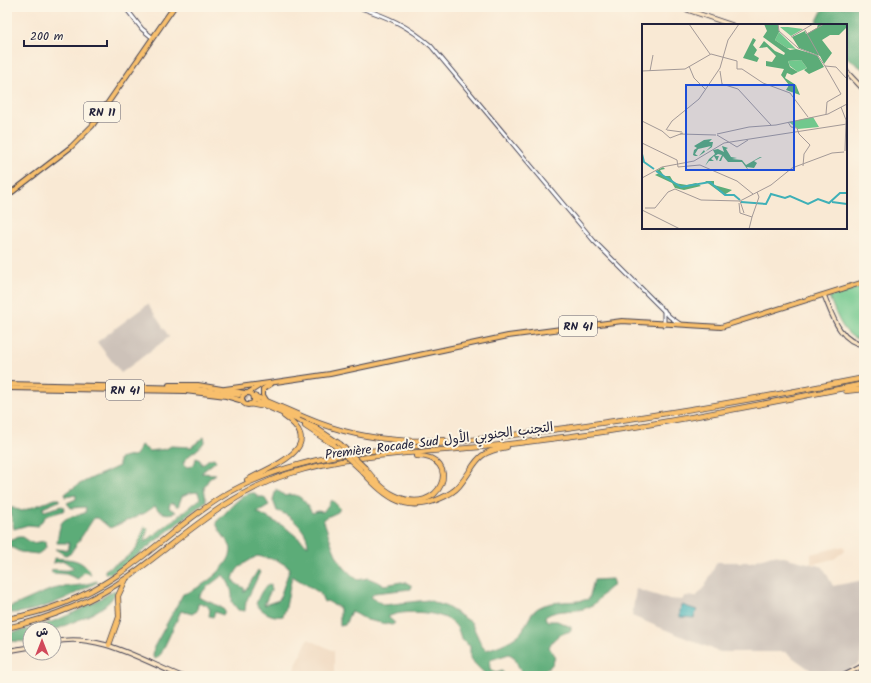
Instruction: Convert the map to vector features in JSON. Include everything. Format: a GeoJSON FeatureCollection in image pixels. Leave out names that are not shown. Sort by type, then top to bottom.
{"type":"FeatureCollection","features":[{"type":"Feature","properties":{"kind":"highway","name":"Première Rocade Sud التجنب الجنوبي الأول"},"geometry":{"type":"LineString","coordinates":[[7,618],[13,618],[60,605],[116,576],[223,496],[266,475],[327,456],[578,428],[686,411],[864,378]]}},
{"type":"Feature","properties":{"kind":"highway","name":"Première Rocade Sud التجنب الجنوبي الأول"},"geometry":{"type":"LineString","coordinates":[[7,628],[65,611],[111,587],[126,578],[223,504],[258,486],[305,469],[328,463],[622,429],[864,384]]}},
{"type":"Feature","properties":{"kind":"highway"},"geometry":{"type":"LineString","coordinates":[[834,390],[864,389]]}},
{"type":"Feature","properties":{"kind":"highway"},"geometry":{"type":"LineString","coordinates":[[254,396],[342,431],[380,438],[418,441],[533,432]]}},
{"type":"Feature","properties":{"kind":"highway"},"geometry":{"type":"LineString","coordinates":[[254,396],[258,403],[323,432],[340,444],[377,487],[396,500],[412,505],[434,502],[452,492],[459,486],[474,462],[482,454],[491,450],[549,438]]}},
{"type":"Feature","properties":{"kind":"highway"},"geometry":{"type":"LineString","coordinates":[[250,404],[284,416],[318,433],[388,491],[395,495],[418,501],[437,493],[442,484],[442,469],[436,460],[430,457],[417,456],[368,458]]}},
{"type":"Feature","properties":{"kind":"highway"},"geometry":{"type":"LineString","coordinates":[[223,496],[243,482],[288,458],[297,450],[301,437],[298,428],[284,416]]}},
{"type":"Feature","properties":{"kind":"highway"},"geometry":{"type":"LineString","coordinates":[[109,645],[119,618],[119,593],[126,578]]}},
{"type":"Feature","properties":{"kind":"highway"},"geometry":{"type":"LineString","coordinates":[[111,587],[117,588],[119,593]]}},
{"type":"Feature","properties":{"kind":"main road","name":"RN 11"},"geometry":{"type":"LineString","coordinates":[[7,196],[71,147],[92,126],[174,7]]}},
{"type":"Feature","properties":{"kind":"main road"},"geometry":{"type":"LineString","coordinates":[[680,7],[729,24]]}},
{"type":"Feature","properties":{"kind":"main road"},"geometry":{"type":"LineString","coordinates":[[847,72],[864,90]]}},
{"type":"Feature","properties":{"kind":"main road","name":"RN 41"},"geometry":{"type":"LineString","coordinates":[[290,380],[330,374],[508,336],[622,321],[664,325],[721,327],[864,282]]}},
{"type":"Feature","properties":{"kind":"main road"},"geometry":{"type":"LineString","coordinates":[[824,295],[841,332],[857,343],[864,345]]}},
{"type":"Feature","properties":{"kind":"main road"},"geometry":{"type":"LineString","coordinates":[[290,380],[258,387],[250,404],[246,404],[243,401],[242,397],[262,384],[290,380]]}},
{"type":"Feature","properties":{"kind":"main road","name":"RN 41"},"geometry":{"type":"LineString","coordinates":[[7,384],[152,387],[188,384],[247,393]]}},
{"type":"Feature","properties":{"kind":"main road","name":"RN 41"},"geometry":{"type":"LineString","coordinates":[[222,389],[262,384]]}},
{"type":"Feature","properties":{"kind":"main road"},"geometry":{"type":"LineString","coordinates":[[266,400],[263,395],[263,389],[272,384]]}},
{"type":"Feature","properties":{"kind":"main road"},"geometry":{"type":"LineString","coordinates":[[152,387],[191,388],[239,395]]}},
{"type":"Feature","properties":{"kind":"main road","name":"RN 41"},"geometry":{"type":"LineString","coordinates":[[7,388],[185,391],[226,396],[243,401]]}},
{"type":"Feature","properties":{"kind":"main road"},"geometry":{"type":"LineString","coordinates":[[247,393],[254,396]]}},
{"type":"Feature","properties":{"kind":"main road"},"geometry":{"type":"LineString","coordinates":[[260,401],[290,414],[323,432]]}},
{"type":"Feature","properties":{"kind":"main road"},"geometry":{"type":"LineString","coordinates":[[290,414],[342,431]]}},
{"type":"Feature","properties":{"kind":"main road"},"geometry":{"type":"LineString","coordinates":[[62,641],[78,640],[109,645],[181,676]]}},
{"type":"Feature","properties":{"kind":"main road"},"geometry":{"type":"LineString","coordinates":[[7,651],[22,648]]}},
{"type":"Feature","properties":{"kind":"main road"},"geometry":{"type":"LineString","coordinates":[[843,676],[864,665]]}},
{"type":"Feature","properties":{"kind":"street"},"geometry":{"type":"LineString","coordinates":[[125,7],[142,29],[153,38]]}},
{"type":"Feature","properties":{"kind":"street"},"geometry":{"type":"LineString","coordinates":[[358,7],[387,16],[406,25],[431,46],[594,241],[664,310],[684,326]]}},
{"type":"Feature","properties":{"kind":"street"},"geometry":{"type":"LineString","coordinates":[[664,310],[664,325]]}},
{"type":"Feature","properties":{"kind":"shaded area"},"geometry":{"type":"Polygon","coordinates":[[[148,304],[169,337],[121,373],[97,342],[148,304]]]}},
{"type":"Feature","properties":{"kind":"shaded area"},"geometry":{"type":"Polygon","coordinates":[[[844,546],[845,550],[834,559],[811,564],[811,554],[844,546]]]}},
{"type":"Feature","properties":{"kind":"shaded area"},"geometry":{"type":"Polygon","coordinates":[[[772,555],[823,567],[833,586],[864,580],[864,628],[860,663],[837,676],[819,676],[785,652],[720,652],[632,616],[636,589],[668,599],[682,600],[685,596],[696,597],[705,586],[717,562],[751,562],[772,555]]]}},
{"type":"Feature","properties":{"kind":"shaded area"},"geometry":{"type":"Polygon","coordinates":[[[308,639],[334,651],[334,674],[337,676],[291,676],[308,639]]]}},
{"type":"Feature","properties":{"kind":"green space"},"geometry":{"type":"Polygon","coordinates":[[[824,7],[864,7],[864,70],[847,58],[847,24],[816,24],[824,7]]]}},
{"type":"Feature","properties":{"kind":"green space"},"geometry":{"type":"Polygon","coordinates":[[[864,286],[864,340],[857,339],[851,335],[841,324],[829,297],[864,286]]]}},
{"type":"Feature","properties":{"kind":"green space"},"geometry":{"type":"Polygon","coordinates":[[[204,437],[205,440],[203,444],[185,460],[183,464],[187,467],[192,466],[196,458],[200,460],[202,465],[209,459],[214,458],[216,461],[201,473],[216,474],[209,479],[204,487],[206,501],[124,566],[110,574],[105,573],[105,570],[123,560],[136,549],[145,526],[148,529],[145,542],[200,499],[198,492],[189,493],[182,496],[178,507],[173,503],[170,504],[169,508],[176,512],[173,513],[167,514],[161,512],[155,506],[145,513],[110,528],[98,518],[94,518],[70,554],[65,555],[55,549],[68,550],[69,543],[57,543],[63,521],[85,513],[86,507],[71,508],[67,503],[76,499],[76,495],[65,497],[65,494],[71,489],[119,466],[119,459],[136,455],[141,445],[149,451],[166,449],[171,446],[191,447],[204,437]]]}},
{"type":"Feature","properties":{"kind":"green space"},"geometry":{"type":"Polygon","coordinates":[[[276,489],[285,496],[294,495],[302,498],[312,513],[318,511],[323,512],[332,500],[340,508],[338,512],[323,519],[332,546],[339,560],[358,580],[368,578],[385,585],[401,582],[412,586],[411,589],[374,593],[371,597],[384,605],[428,600],[447,607],[471,622],[482,646],[486,650],[506,643],[519,634],[538,608],[544,605],[589,599],[594,580],[612,579],[614,585],[591,606],[580,610],[556,612],[545,617],[547,621],[557,621],[571,627],[571,631],[558,636],[549,647],[555,657],[550,667],[543,671],[522,674],[514,657],[509,654],[490,660],[490,669],[496,673],[502,671],[505,676],[487,676],[470,659],[470,646],[461,638],[457,627],[449,620],[441,616],[412,612],[394,614],[388,617],[395,623],[392,625],[367,620],[351,611],[345,625],[340,626],[340,608],[327,601],[324,602],[320,593],[292,576],[283,616],[268,614],[261,610],[256,604],[260,595],[265,587],[271,584],[271,590],[264,605],[279,600],[290,568],[277,560],[257,556],[239,568],[233,579],[235,583],[244,588],[244,593],[258,570],[260,572],[246,602],[245,611],[238,610],[232,602],[232,595],[228,581],[223,575],[207,587],[198,597],[221,607],[225,611],[223,615],[215,612],[213,617],[209,616],[210,610],[205,604],[198,604],[197,611],[192,614],[181,611],[161,654],[156,659],[153,657],[154,647],[183,594],[197,588],[213,577],[226,563],[230,556],[231,549],[229,543],[217,526],[216,522],[239,499],[250,493],[255,493],[258,497],[264,497],[269,505],[257,512],[285,527],[308,546],[305,535],[298,524],[277,511],[273,500],[276,489]]]}},
{"type":"Feature","properties":{"kind":"green space"},"geometry":{"type":"Polygon","coordinates":[[[55,499],[59,499],[59,501],[43,508],[44,511],[62,506],[65,508],[63,511],[46,516],[38,526],[28,525],[14,529],[10,512],[11,507],[22,511],[55,499]]]}},
{"type":"Feature","properties":{"kind":"green space"},"geometry":{"type":"Polygon","coordinates":[[[18,537],[23,537],[32,543],[45,541],[46,548],[38,554],[20,552],[7,545],[7,539],[13,540],[18,537]]]}},
{"type":"Feature","properties":{"kind":"green space"},"geometry":{"type":"Polygon","coordinates":[[[54,558],[75,560],[83,565],[91,574],[84,572],[78,579],[66,574],[52,573],[51,570],[69,570],[74,568],[64,561],[53,563],[54,558]]]}},
{"type":"Feature","properties":{"kind":"green space"},"geometry":{"type":"Polygon","coordinates":[[[96,581],[98,582],[54,603],[30,611],[7,613],[7,608],[50,590],[96,581]]]}},
{"type":"Feature","properties":{"kind":"green space"},"geometry":{"type":"Polygon","coordinates":[[[114,590],[116,592],[106,605],[91,614],[62,627],[62,621],[55,621],[76,612],[114,590]]]}},
{"type":"Feature","properties":{"kind":"green space"},"geometry":{"type":"Polygon","coordinates":[[[21,631],[22,642],[7,641],[7,633],[21,631]]]}},
{"type":"Feature","properties":{"kind":"water"},"geometry":{"type":"Polygon","coordinates":[[[682,605],[697,610],[694,618],[680,617],[682,605]]]}},
{"type":"Feature","properties":{"kind":"tunnel"},"geometry":{"type":"LineString","coordinates":[[239,395],[257,401]]}}]}
